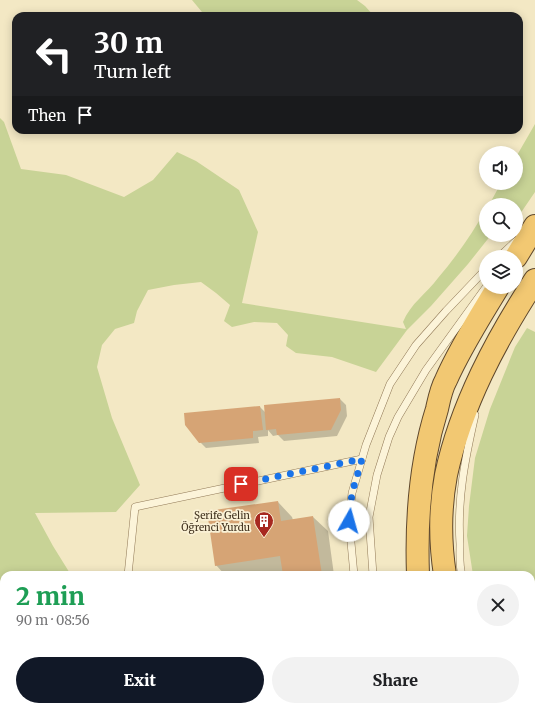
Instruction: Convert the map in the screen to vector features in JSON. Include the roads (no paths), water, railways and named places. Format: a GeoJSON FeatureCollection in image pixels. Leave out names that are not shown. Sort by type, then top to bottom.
{"type":"FeatureCollection","features":[{"type":"Feature","properties":{"kind":"highway"},"geometry":{"type":"LineString","coordinates":[[520,250],[535,224]]}},
{"type":"Feature","properties":{"kind":"highway"},"geometry":{"type":"LineString","coordinates":[[445,571],[442,531],[443,503],[446,475],[457,437],[470,400],[487,362],[519,304],[535,280]]}},
{"type":"Feature","properties":{"kind":"highway"},"geometry":{"type":"LineString","coordinates":[[418,571],[417,539],[419,501],[425,455],[432,424],[445,382],[464,344],[494,294]]}},
{"type":"Feature","properties":{"kind":"lane"},"geometry":{"type":"LineString","coordinates":[[507,250],[535,224]]}},
{"type":"Feature","properties":{"kind":"lane"},"geometry":{"type":"LineString","coordinates":[[515,250],[535,224]]}},
{"type":"Feature","properties":{"kind":"lane"},"geometry":{"type":"LineString","coordinates":[[354,571],[349,521],[352,493],[362,459],[384,398],[400,367],[416,345],[479,276]]}},
{"type":"Feature","properties":{"kind":"lane"},"geometry":{"type":"LineString","coordinates":[[373,571],[369,517],[377,475],[389,437],[398,417],[423,375],[481,294]]}},
{"type":"Feature","properties":{"kind":"lane"},"geometry":{"type":"LineString","coordinates":[[462,571],[459,537],[463,471],[487,362]]}},
{"type":"Feature","properties":{"kind":"lane"},"geometry":{"type":"LineString","coordinates":[[128,571],[135,507],[362,459]]}},
{"type":"Feature","properties":{"kind":"place","name":"Şerife Gelin Öğrenci Yurdu"},"geometry":{"type":"Point","coordinates":[264,538]}}]}
